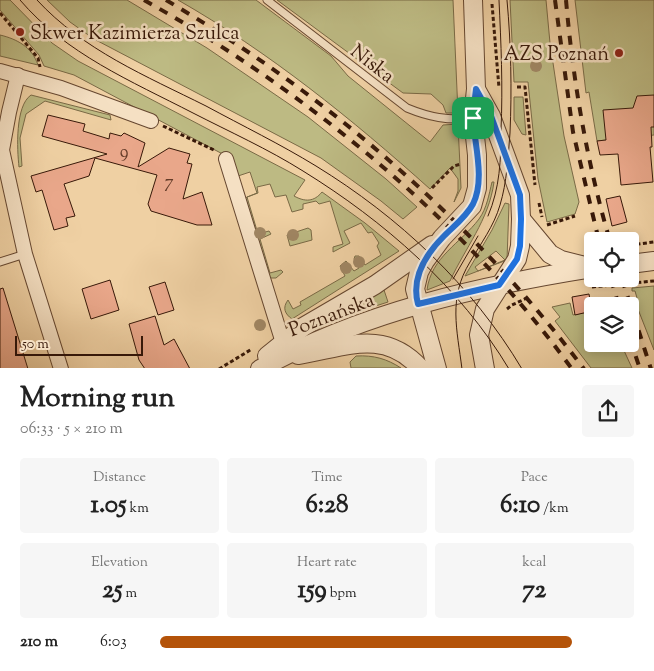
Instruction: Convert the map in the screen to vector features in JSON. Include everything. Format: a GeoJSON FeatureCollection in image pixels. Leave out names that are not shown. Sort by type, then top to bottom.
{"type":"FeatureCollection","features":[{"type":"Feature","properties":{"kind":"street"},"geometry":{"type":"LineString","coordinates":[[250,368],[280,351],[303,327],[374,285],[442,238],[472,206],[478,181],[473,118],[476,89],[473,0]]}},
{"type":"Feature","properties":{"kind":"street"},"geometry":{"type":"LineString","coordinates":[[0,71],[36,80],[151,121]]}},
{"type":"Feature","properties":{"kind":"street"},"geometry":{"type":"LineString","coordinates":[[18,76],[8,112],[2,150],[25,254],[61,368]]}},
{"type":"Feature","properties":{"kind":"street"},"geometry":{"type":"LineString","coordinates":[[476,89],[491,116],[520,195],[521,219],[520,246],[517,259],[485,309],[479,335],[485,368]]}},
{"type":"Feature","properties":{"kind":"street"},"geometry":{"type":"LineString","coordinates":[[226,159],[280,351]]}},
{"type":"Feature","properties":{"kind":"street"},"geometry":{"type":"LineString","coordinates":[[521,219],[550,254],[561,260],[584,266]]}},
{"type":"Feature","properties":{"kind":"street"},"geometry":{"type":"LineString","coordinates":[[437,368],[418,304],[416,289],[419,272],[442,238]]}},
{"type":"Feature","properties":{"kind":"street"},"geometry":{"type":"LineString","coordinates":[[639,263],[654,261]]}},
{"type":"Feature","properties":{"kind":"street","name":"Poznańska"},"geometry":{"type":"LineString","coordinates":[[260,368],[280,351],[418,304],[499,285],[584,269]]}},
{"type":"Feature","properties":{"kind":"street"},"geometry":{"type":"LineString","coordinates":[[280,351],[327,350],[353,343],[388,345],[405,354],[421,368]]}},
{"type":"Feature","properties":{"kind":"lane","name":"Niska"},"geometry":{"type":"LineString","coordinates":[[267,0],[407,108],[427,116],[445,119],[473,118]]}},
{"type":"Feature","properties":{"kind":"lane"},"geometry":{"type":"LineString","coordinates":[[0,262],[25,254]]}},
{"type":"Feature","properties":{"kind":"path"},"geometry":{"type":"LineString","coordinates":[[492,0],[499,88]]}},
{"type":"Feature","properties":{"kind":"path"},"geometry":{"type":"LineString","coordinates":[[0,13],[38,58],[41,65],[36,80]]}},
{"type":"Feature","properties":{"kind":"path"},"geometry":{"type":"LineString","coordinates":[[517,88],[526,87],[536,187]]}},
{"type":"Feature","properties":{"kind":"path"},"geometry":{"type":"LineString","coordinates":[[151,121],[206,145],[226,159]]}},
{"type":"Feature","properties":{"kind":"path"},"geometry":{"type":"LineString","coordinates":[[462,155],[463,173]]}},
{"type":"Feature","properties":{"kind":"path"},"geometry":{"type":"LineString","coordinates":[[432,188],[454,166],[463,164]]}},
{"type":"Feature","properties":{"kind":"path"},"geometry":{"type":"LineString","coordinates":[[536,196],[545,226],[549,231]]}},
{"type":"Feature","properties":{"kind":"path"},"geometry":{"type":"LineString","coordinates":[[554,222],[575,216]]}},
{"type":"Feature","properties":{"kind":"path"},"geometry":{"type":"LineString","coordinates":[[639,244],[654,242]]}},
{"type":"Feature","properties":{"kind":"path"},"geometry":{"type":"LineString","coordinates":[[588,288],[654,281]]}},
{"type":"Feature","properties":{"kind":"path"},"geometry":{"type":"LineString","coordinates":[[506,310],[512,305],[533,296]]}},
{"type":"Feature","properties":{"kind":"shaded area"},"geometry":{"type":"Polygon","coordinates":[[[0,0],[10,0],[52,43],[78,61],[305,180],[294,196],[309,200],[316,198],[322,192],[365,223],[399,251],[292,319],[285,311],[288,300],[293,309],[301,305],[300,302],[345,276],[340,266],[346,261],[354,271],[359,268],[354,259],[355,256],[359,256],[365,265],[381,255],[377,246],[379,243],[372,232],[368,233],[361,223],[344,231],[350,243],[333,252],[333,247],[343,244],[330,201],[319,204],[316,201],[303,204],[303,209],[292,212],[286,195],[275,197],[270,184],[257,187],[258,193],[250,196],[257,193],[250,172],[238,176],[232,159],[74,75],[44,66],[39,55],[0,10],[0,0]]]}},
{"type":"Feature","properties":{"kind":"shaded area"},"geometry":{"type":"Polygon","coordinates":[[[47,0],[127,0],[207,48],[308,117],[386,179],[417,207],[403,219],[321,158],[94,39],[70,22],[47,0]]]}},
{"type":"Feature","properties":{"kind":"shaded area"},"geometry":{"type":"Polygon","coordinates":[[[178,0],[256,0],[331,56],[348,76],[430,142],[443,125],[458,124],[461,188],[454,202],[458,191],[458,179],[450,168],[430,189],[371,137],[277,64],[212,20],[178,0]]]}},
{"type":"Feature","properties":{"kind":"shaded area"},"geometry":{"type":"Polygon","coordinates":[[[277,0],[453,0],[458,113],[446,113],[443,105],[431,94],[403,93],[277,0]]]}},
{"type":"Feature","properties":{"kind":"shaded area"},"geometry":{"type":"Polygon","coordinates":[[[510,0],[546,0],[550,43],[564,136],[579,202],[575,214],[547,222],[538,179],[528,82],[514,82],[510,0]]]}},
{"type":"Feature","properties":{"kind":"shaded area","name":"AZS Poznań"},"geometry":{"type":"Polygon","coordinates":[[[575,0],[654,0],[654,135],[597,141],[589,92],[586,93],[575,0]]]}},
{"type":"Feature","properties":{"kind":"shaded area"},"geometry":{"type":"Polygon","coordinates":[[[0,35],[23,45],[32,53],[38,65],[0,56],[0,35]]]}},
{"type":"Feature","properties":{"kind":"shaded area"},"geometry":{"type":"Polygon","coordinates":[[[31,95],[110,115],[111,120],[45,101],[26,114],[20,138],[22,166],[19,167],[18,128],[22,108],[31,95]]]}},
{"type":"Feature","properties":{"kind":"shaded area"},"geometry":{"type":"Polygon","coordinates":[[[514,97],[523,97],[526,135],[522,134],[514,120],[514,97]]]}},
{"type":"Feature","properties":{"kind":"shaded area"},"geometry":{"type":"Polygon","coordinates":[[[492,182],[494,182],[491,196],[482,221],[450,281],[427,290],[434,268],[440,259],[472,228],[482,215],[492,182]]]}},
{"type":"Feature","properties":{"kind":"shaded area"},"geometry":{"type":"Polygon","coordinates":[[[247,197],[258,234],[269,231],[271,234],[260,239],[270,273],[281,270],[283,272],[276,278],[271,278],[268,275],[245,198],[247,197]]]}},
{"type":"Feature","properties":{"kind":"shaded area"},"geometry":{"type":"Polygon","coordinates":[[[505,203],[509,204],[507,260],[465,276],[492,230],[505,203]],[[496,251],[475,267],[478,271],[505,260],[496,251]]]}},
{"type":"Feature","properties":{"kind":"shaded area"},"geometry":{"type":"Polygon","coordinates":[[[308,228],[311,230],[312,240],[290,246],[287,235],[308,228]]]}},
{"type":"Feature","properties":{"kind":"shaded area"},"geometry":{"type":"Polygon","coordinates":[[[654,286],[654,350],[639,312],[639,297],[637,297],[635,291],[632,291],[632,288],[654,286]]]}},
{"type":"Feature","properties":{"kind":"shaded area"},"geometry":{"type":"Polygon","coordinates":[[[383,287],[388,302],[323,323],[383,287]]]}},
{"type":"Feature","properties":{"kind":"shaded area"},"geometry":{"type":"Polygon","coordinates":[[[570,303],[573,315],[584,313],[584,352],[625,352],[632,368],[591,368],[555,321],[560,317],[552,307],[570,303]]]}},
{"type":"Feature","properties":{"kind":"shaded area"},"geometry":{"type":"Polygon","coordinates":[[[356,356],[380,358],[401,368],[351,368],[350,362],[356,356]]]}},
{"type":"Feature","properties":{"kind":"building"},"geometry":{"type":"Polygon","coordinates":[[[654,95],[654,127],[651,127],[652,147],[650,147],[653,182],[621,185],[618,154],[600,155],[597,141],[606,140],[603,110],[633,108],[637,96],[654,95]]]}},
{"type":"Feature","properties":{"kind":"building"},"geometry":{"type":"Polygon","coordinates":[[[48,115],[85,124],[83,131],[109,139],[110,133],[121,136],[124,133],[145,143],[138,167],[169,148],[190,154],[187,163],[192,164],[183,199],[202,192],[212,225],[197,225],[151,211],[148,204],[157,175],[95,158],[89,176],[64,184],[75,216],[66,218],[68,226],[54,230],[42,190],[36,192],[31,176],[107,154],[42,136],[48,115]]]}},
{"type":"Feature","properties":{"kind":"building"},"geometry":{"type":"Polygon","coordinates":[[[620,196],[627,222],[612,226],[606,199],[620,196]]]}},
{"type":"Feature","properties":{"kind":"building"},"geometry":{"type":"Polygon","coordinates":[[[110,280],[119,310],[91,319],[82,289],[110,280]]]}},
{"type":"Feature","properties":{"kind":"building"},"geometry":{"type":"Polygon","coordinates":[[[165,282],[174,310],[158,315],[149,287],[165,282]]]}},
{"type":"Feature","properties":{"kind":"building"},"geometry":{"type":"Polygon","coordinates":[[[3,288],[28,368],[0,368],[0,289],[3,288]]]}},
{"type":"Feature","properties":{"kind":"building"},"geometry":{"type":"Polygon","coordinates":[[[589,294],[590,297],[584,297],[584,313],[575,315],[572,297],[589,294]]]}},
{"type":"Feature","properties":{"kind":"building"},"geometry":{"type":"Polygon","coordinates":[[[155,316],[164,345],[174,339],[189,368],[144,368],[139,360],[129,324],[155,316]]]}},
{"type":"Feature","properties":{"kind":"tram line"},"geometry":{"type":"LineString","coordinates":[[20,0],[58,36],[100,65],[276,155],[333,190],[391,234],[444,284],[468,310],[508,368]]}},
{"type":"Feature","properties":{"kind":"tram line"},"geometry":{"type":"LineString","coordinates":[[37,0],[55,18],[95,48],[289,150],[347,186],[376,207],[404,230],[457,281],[502,338],[521,368]]}},
{"type":"Feature","properties":{"kind":"tram line"},"geometry":{"type":"LineString","coordinates":[[488,216],[495,195],[501,152],[502,81],[499,0]]}},
{"type":"Feature","properties":{"kind":"tram line"},"geometry":{"type":"LineString","coordinates":[[462,368],[456,301],[463,275],[497,213],[507,169],[511,83],[507,0]]}},
{"type":"Feature","properties":{"kind":"tram line"},"geometry":{"type":"LineString","coordinates":[[453,279],[478,236]]}},
{"type":"Feature","properties":{"kind":"railway"},"geometry":{"type":"LineString","coordinates":[[144,0],[204,35],[263,74],[377,162],[431,210],[482,261],[529,314],[571,368]]}},
{"type":"Feature","properties":{"kind":"railway"},"geometry":{"type":"LineString","coordinates":[[166,0],[226,37],[283,77],[339,119],[393,164],[445,211],[494,261],[583,368]]}},
{"type":"Feature","properties":{"kind":"railway"},"geometry":{"type":"LineString","coordinates":[[555,0],[573,132],[597,232]]}},
{"type":"Feature","properties":{"kind":"railway"},"geometry":{"type":"LineString","coordinates":[[566,0],[582,122],[594,182],[608,232]]}},
{"type":"Feature","properties":{"kind":"railway"},"geometry":{"type":"LineString","coordinates":[[613,287],[616,297]]}},
{"type":"Feature","properties":{"kind":"railway"},"geometry":{"type":"LineString","coordinates":[[625,287],[651,368]]}},
{"type":"Feature","properties":{"kind":"railway"},"geometry":{"type":"LineString","coordinates":[[634,352],[640,368]]}},
{"type":"Feature","properties":{"kind":"place","name":"Skwer Kazimierza Szulca"},"geometry":{"type":"Point","coordinates":[20,32]}},
{"type":"Feature","properties":{"kind":"place","name":"AZS Poznań"},"geometry":{"type":"Point","coordinates":[619,53]}},
{"type":"Feature","properties":{"kind":"route"},"geometry":{"type":"LineString","coordinates":[[476,89],[491,116],[520,195],[520,246],[517,259],[499,285],[418,304],[416,289],[421,267],[442,238],[462,218],[474,201],[478,181],[473,118],[476,89]]}}]}
